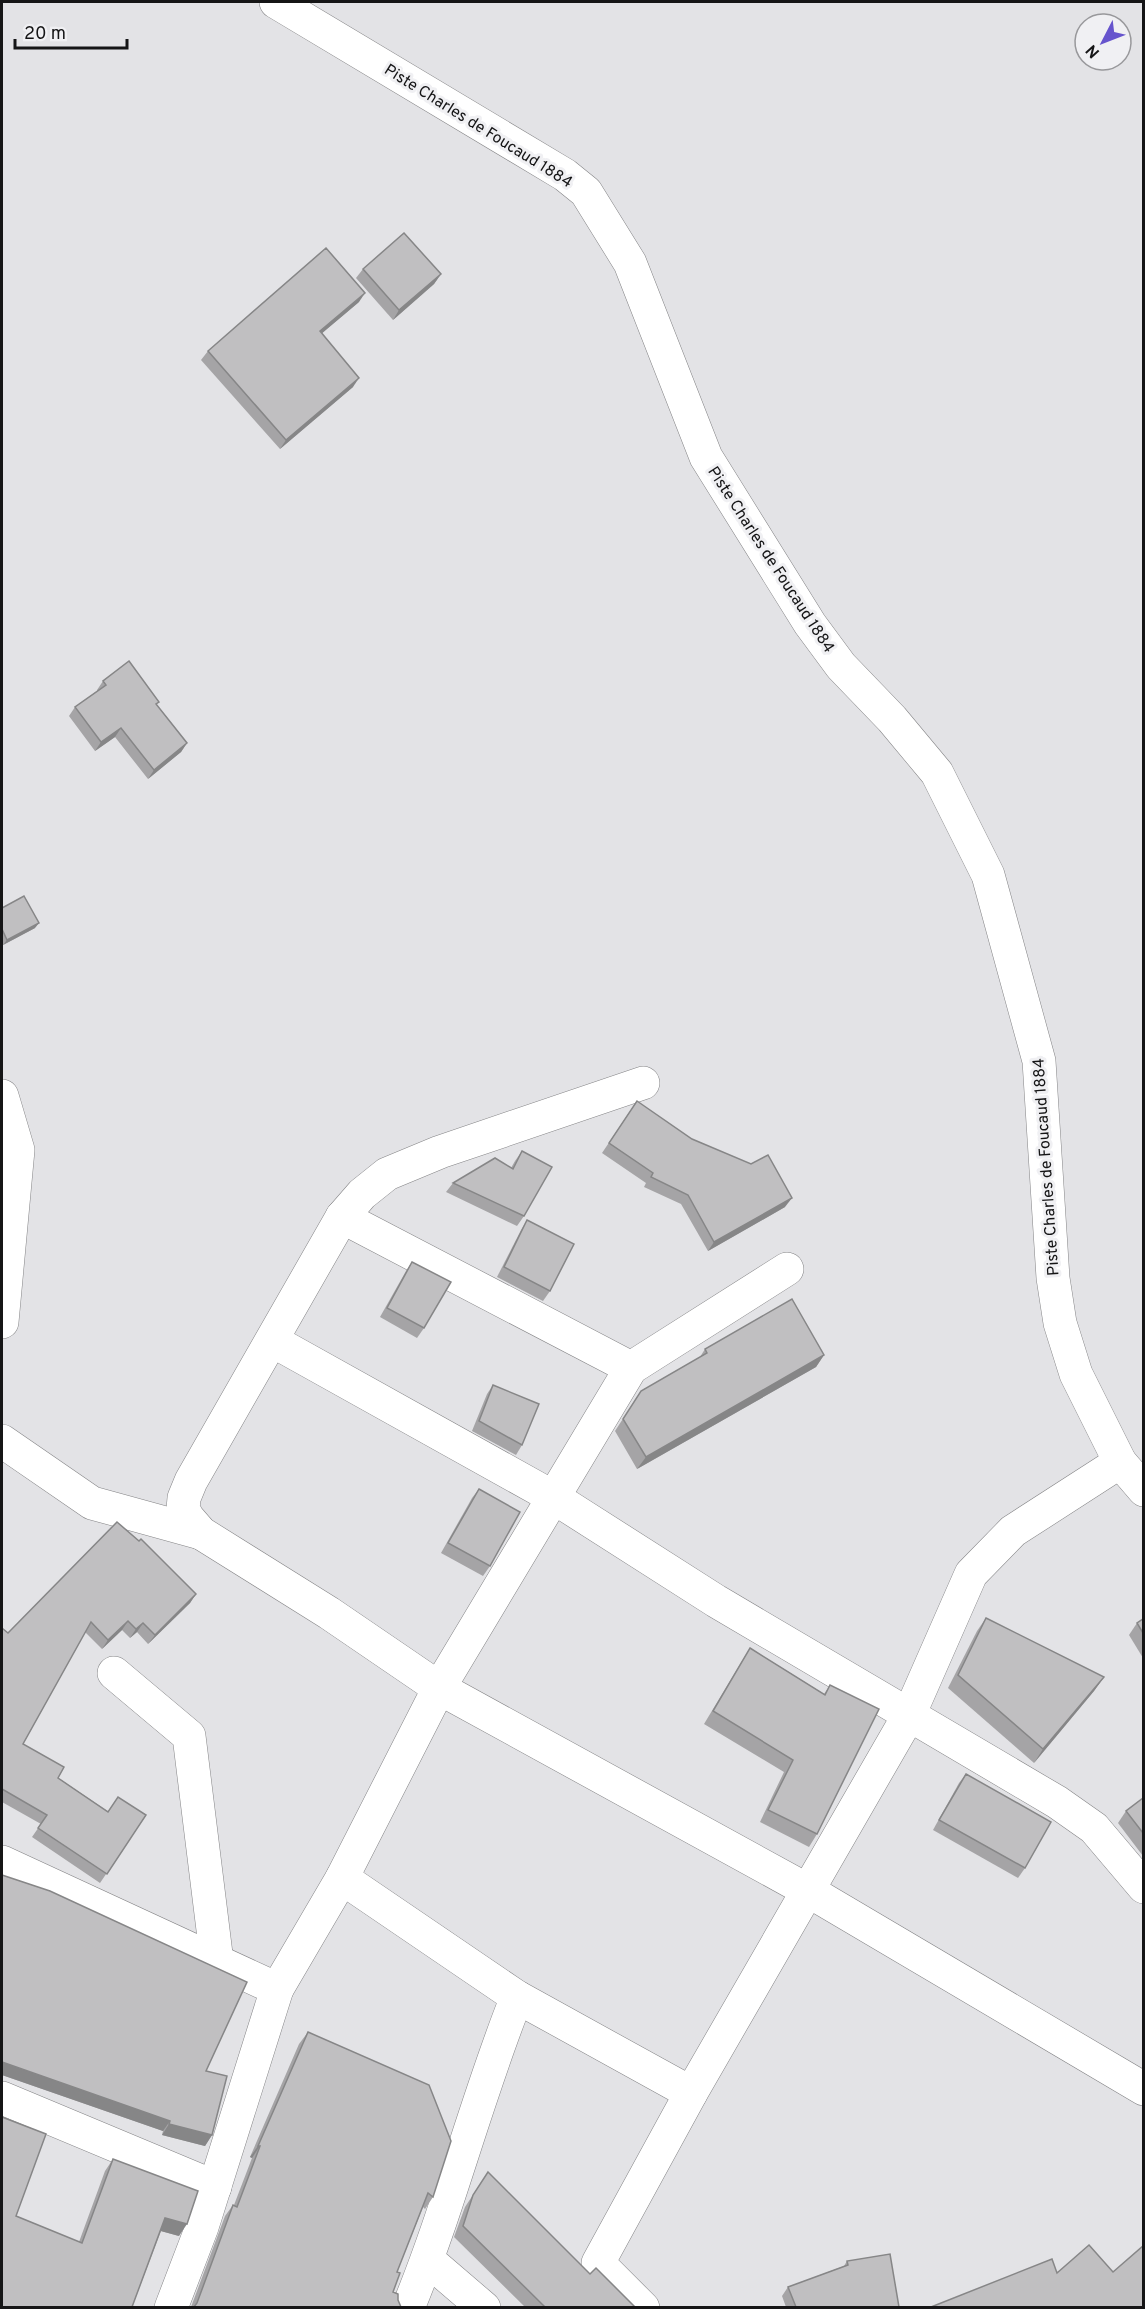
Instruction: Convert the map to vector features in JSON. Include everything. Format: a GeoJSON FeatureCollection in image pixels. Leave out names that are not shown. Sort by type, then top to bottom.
{"type":"FeatureCollection","features":[{"type":"Feature","properties":{"kind":"street","name":"Piste Charles de Foucaud 1884"},"geometry":{"type":"LineString","coordinates":[[276,2],[565,175],[586,192],[630,263],[706,457],[810,624],[841,666],[892,719],[937,773],[988,875],[1039,1061],[1053,1278],[1060,1323],[1076,1374],[1120,1462],[1143,1490]]}},
{"type":"Feature","properties":{"kind":"street"},"geometry":{"type":"LineString","coordinates":[[201,1533],[183,1509],[184,1498],[207,1451],[273,1341],[342,1217],[362,1194],[387,1174],[440,1152],[643,1083]]}},
{"type":"Feature","properties":{"kind":"street"},"geometry":{"type":"LineString","coordinates":[[2,1096],[18,1150],[2,1322]]}},
{"type":"Feature","properties":{"kind":"street"},"geometry":{"type":"LineString","coordinates":[[342,1217],[631,1368]]}},
{"type":"Feature","properties":{"kind":"street"},"geometry":{"type":"LineString","coordinates":[[171,2307],[215,2187],[277,1989],[342,1878],[439,1688],[631,1368],[787,1269]]}},
{"type":"Feature","properties":{"kind":"street"},"geometry":{"type":"LineString","coordinates":[[273,1341],[553,1497],[716,1601],[1057,1802],[1094,1828],[1143,1887]]}},
{"type":"Feature","properties":{"kind":"street"},"geometry":{"type":"LineString","coordinates":[[2,1441],[92,1503],[201,1533],[329,1612],[439,1688],[807,1890],[1143,2089]]}},
{"type":"Feature","properties":{"kind":"street"},"geometry":{"type":"LineString","coordinates":[[643,2307],[598,2263],[691,2093],[909,1715],[971,1574],[1013,1531],[1120,1462]]}},
{"type":"Feature","properties":{"kind":"street"},"geometry":{"type":"LineString","coordinates":[[114,1673],[189,1736],[217,1962]]}},
{"type":"Feature","properties":{"kind":"street"},"geometry":{"type":"LineString","coordinates":[[2,1862],[277,1989]]}},
{"type":"Feature","properties":{"kind":"street"},"geometry":{"type":"LineString","coordinates":[[342,1878],[517,1997],[691,2093]]}},
{"type":"Feature","properties":{"kind":"street"},"geometry":{"type":"LineString","coordinates":[[408,2307],[428,2260],[498,2043],[517,1997]]}},
{"type":"Feature","properties":{"kind":"street"},"geometry":{"type":"LineString","coordinates":[[2,2098],[215,2187]]}},
{"type":"Feature","properties":{"kind":"street"},"geometry":{"type":"LineString","coordinates":[[428,2260],[484,2307]]}},
{"type":"Feature","properties":{"kind":"building"},"geometry":{"type":"Polygon","coordinates":[[[404,233],[441,274],[399,310],[363,269],[404,233]]]}},
{"type":"Feature","properties":{"kind":"building"},"geometry":{"type":"Polygon","coordinates":[[[326,248],[365,293],[320,331],[359,378],[286,440],[208,351],[326,248]]]}},
{"type":"Feature","properties":{"kind":"building"},"geometry":{"type":"Polygon","coordinates":[[[129,661],[159,702],[156,704],[187,743],[154,770],[121,728],[101,742],[75,707],[106,685],[103,681],[129,661]]]}},
{"type":"Feature","properties":{"kind":"building"},"geometry":{"type":"Polygon","coordinates":[[[24,896],[39,923],[7,940],[2,929],[2,908],[24,896]]]}},
{"type":"Feature","properties":{"kind":"building"},"geometry":{"type":"Polygon","coordinates":[[[637,1101],[692,1139],[751,1164],[768,1155],[792,1198],[714,1242],[688,1195],[651,1177],[653,1173],[609,1143],[637,1101]]]}},
{"type":"Feature","properties":{"kind":"building"},"geometry":{"type":"Polygon","coordinates":[[[522,1151],[552,1167],[524,1216],[453,1183],[495,1158],[513,1169],[522,1151]]]}},
{"type":"Feature","properties":{"kind":"building"},"geometry":{"type":"Polygon","coordinates":[[[527,1220],[574,1244],[550,1291],[504,1267],[527,1220]]]}},
{"type":"Feature","properties":{"kind":"building"},"geometry":{"type":"Polygon","coordinates":[[[412,1262],[451,1282],[424,1328],[387,1308],[412,1262]]]}},
{"type":"Feature","properties":{"kind":"building"},"geometry":{"type":"Polygon","coordinates":[[[792,1299],[824,1355],[646,1457],[623,1419],[641,1391],[707,1353],[705,1349],[792,1299]]]}},
{"type":"Feature","properties":{"kind":"building"},"geometry":{"type":"Polygon","coordinates":[[[493,1385],[539,1404],[522,1445],[479,1421],[493,1385]]]}},
{"type":"Feature","properties":{"kind":"building"},"geometry":{"type":"Polygon","coordinates":[[[479,1489],[520,1512],[490,1566],[448,1543],[479,1489]]]}},
{"type":"Feature","properties":{"kind":"building"},"geometry":{"type":"Polygon","coordinates":[[[117,1522],[139,1541],[141,1539],[196,1594],[155,1635],[143,1623],[136,1629],[128,1621],[108,1640],[91,1622],[23,1744],[64,1767],[58,1778],[108,1812],[118,1797],[146,1815],[107,1874],[38,1828],[47,1815],[2,1789],[2,1628],[8,1633],[117,1522]]]}},
{"type":"Feature","properties":{"kind":"building"},"geometry":{"type":"Polygon","coordinates":[[[986,1618],[1104,1677],[1043,1749],[958,1675],[986,1618]]]}},
{"type":"Feature","properties":{"kind":"building"},"geometry":{"type":"Polygon","coordinates":[[[1143,1619],[1143,1633],[1137,1623],[1143,1619]]]}},
{"type":"Feature","properties":{"kind":"building"},"geometry":{"type":"Polygon","coordinates":[[[750,1648],[825,1695],[830,1685],[879,1709],[817,1834],[768,1810],[793,1760],[713,1711],[750,1648]]]}},
{"type":"Feature","properties":{"kind":"building"},"geometry":{"type":"Polygon","coordinates":[[[966,1774],[1051,1822],[1025,1868],[939,1820],[966,1774]]]}},
{"type":"Feature","properties":{"kind":"building"},"geometry":{"type":"Polygon","coordinates":[[[1143,1798],[1143,1833],[1126,1811],[1143,1798]]]}},
{"type":"Feature","properties":{"kind":"building"},"geometry":{"type":"Polygon","coordinates":[[[2,1875],[50,1891],[247,1982],[206,2071],[227,2076],[212,2135],[169,2124],[170,2121],[2,2062],[2,1875]]]}},
{"type":"Feature","properties":{"kind":"building"},"geometry":{"type":"Polygon","coordinates":[[[308,2032],[429,2085],[451,2141],[433,2197],[428,2193],[397,2272],[400,2273],[393,2292],[398,2294],[401,2307],[194,2307],[233,2205],[237,2207],[260,2146],[258,2146],[308,2032]]]}},
{"type":"Feature","properties":{"kind":"building"},"geometry":{"type":"Polygon","coordinates":[[[2,2117],[46,2134],[16,2216],[82,2243],[113,2159],[198,2191],[187,2224],[165,2218],[132,2307],[2,2307],[2,2117]]]}},
{"type":"Feature","properties":{"kind":"building"},"geometry":{"type":"Polygon","coordinates":[[[488,2172],[590,2274],[596,2268],[635,2307],[545,2307],[463,2226],[473,2195],[488,2172]]]}},
{"type":"Feature","properties":{"kind":"building"},"geometry":{"type":"Polygon","coordinates":[[[1089,2245],[1113,2272],[1143,2246],[1143,2307],[931,2307],[1052,2259],[1057,2273],[1089,2245]]]}},
{"type":"Feature","properties":{"kind":"building"},"geometry":{"type":"Polygon","coordinates":[[[890,2254],[899,2307],[796,2307],[788,2287],[848,2265],[847,2261],[890,2254]]]}}]}
